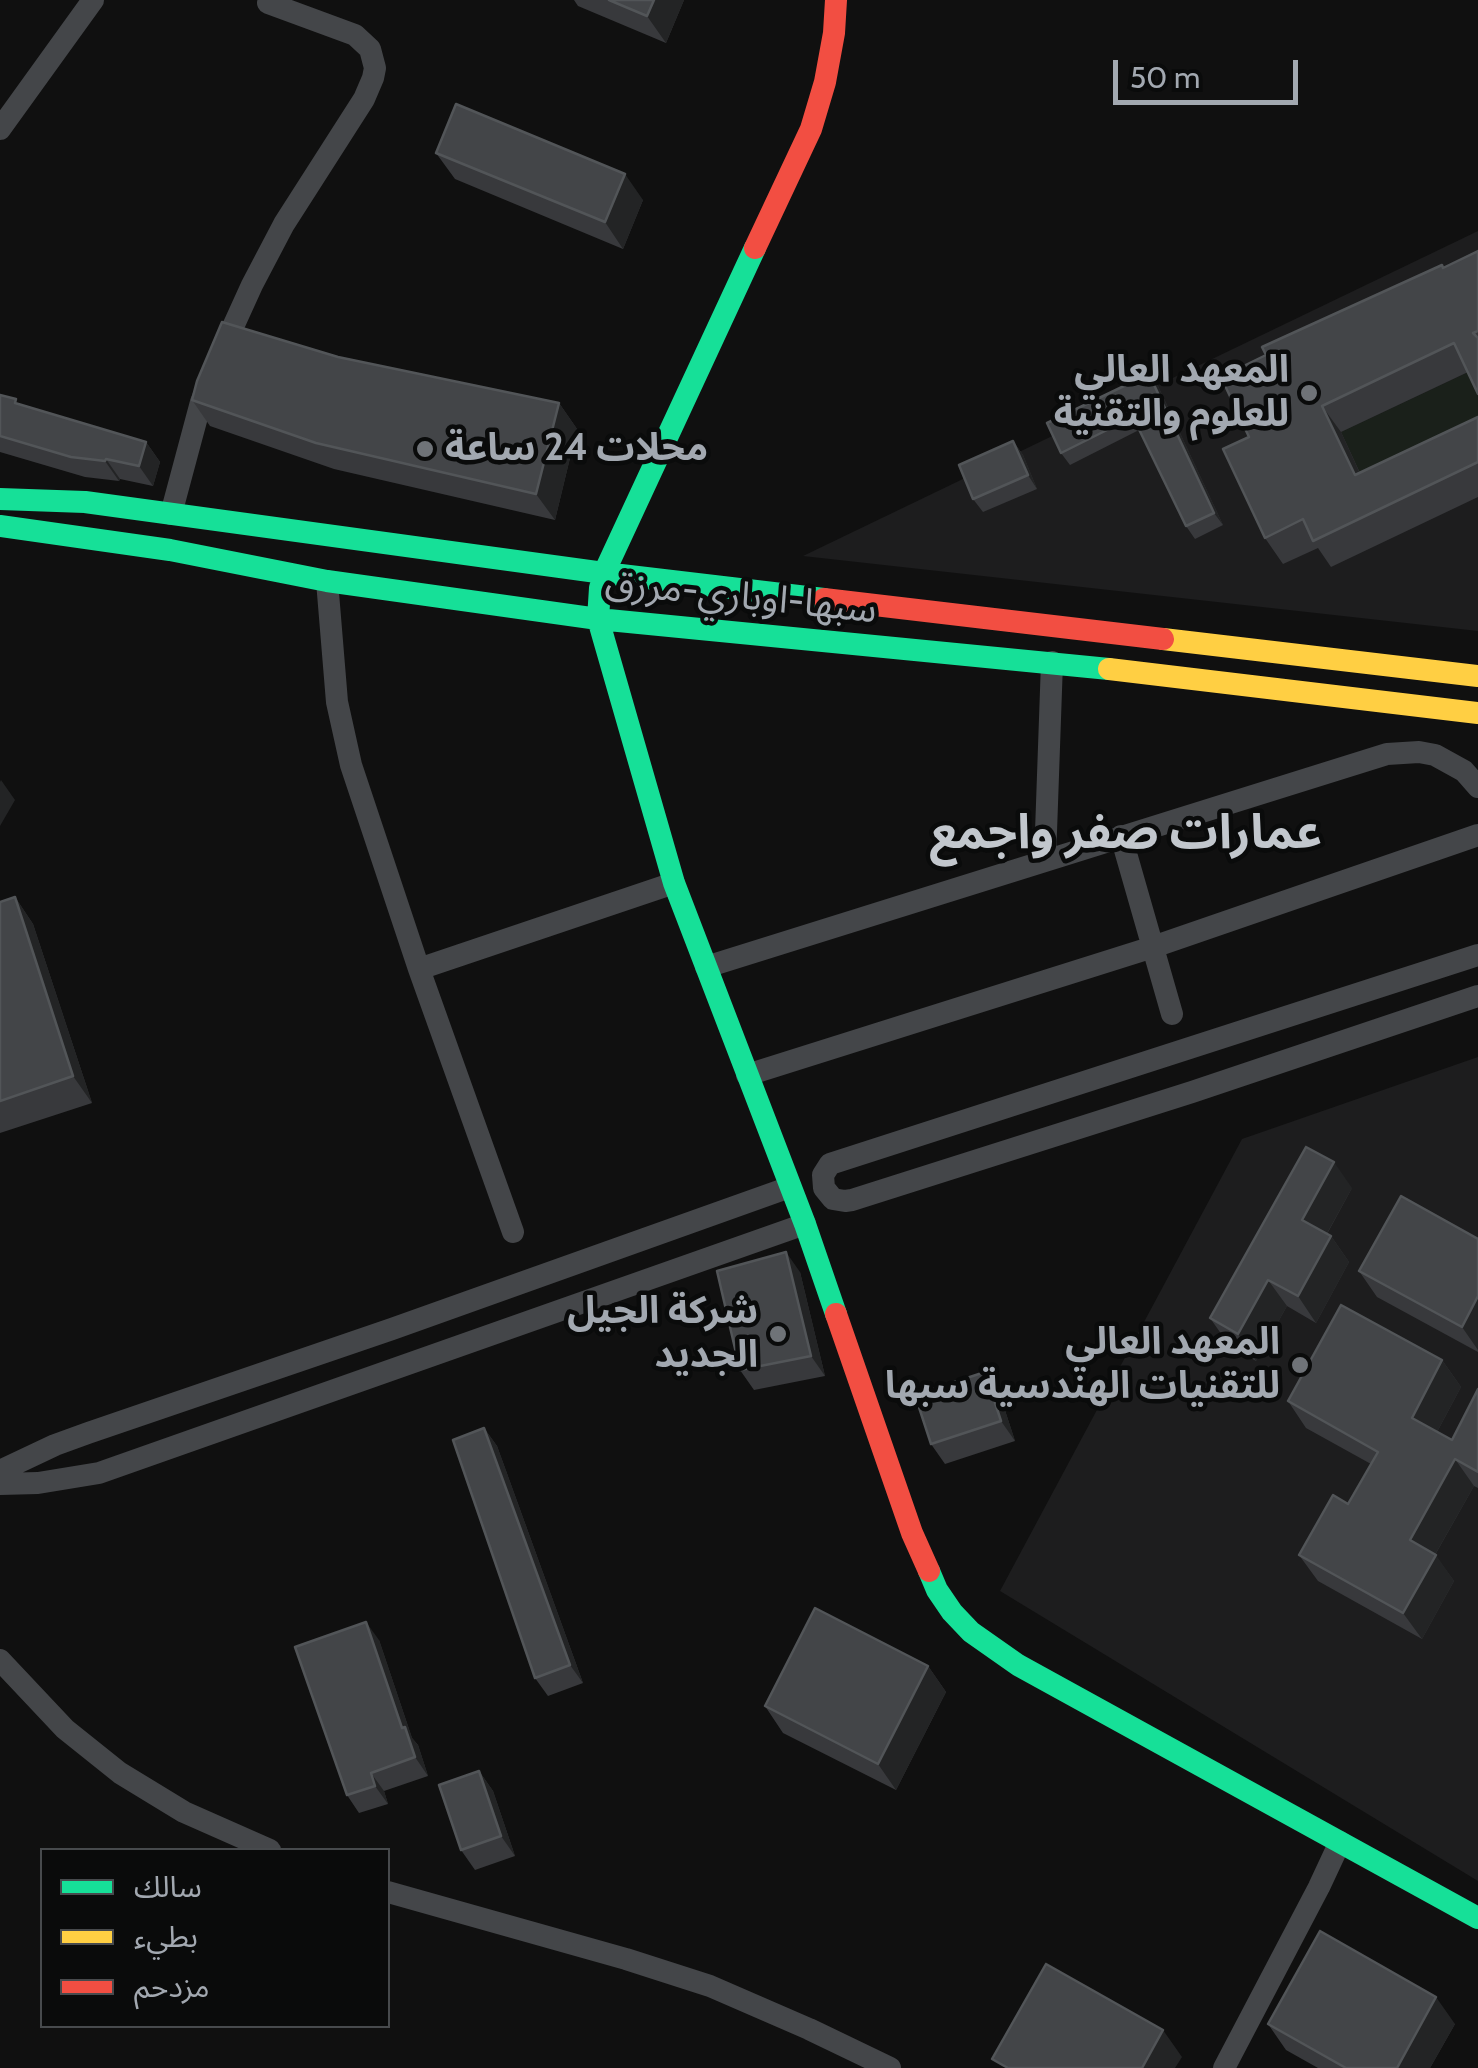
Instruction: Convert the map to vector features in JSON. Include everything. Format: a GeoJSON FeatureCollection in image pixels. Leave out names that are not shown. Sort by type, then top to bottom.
{"type":"FeatureCollection","features":[{"type":"Feature","properties":{"kind":"main road"},"geometry":{"type":"LineString","coordinates":[[836,0],[825,82],[811,128],[600,588],[598,619],[674,883],[805,1224],[912,1533],[930,1577],[952,1612],[971,1632],[1018,1665],[1478,1918]]}},
{"type":"Feature","properties":{"kind":"main road","name":"سبها-اوباري-مرزق"},"geometry":{"type":"LineString","coordinates":[[0,498],[85,502],[604,573],[1478,676]]}},
{"type":"Feature","properties":{"kind":"main road","name":"سبها-اوباري-مرزق"},"geometry":{"type":"LineString","coordinates":[[0,526],[170,550],[326,581],[598,619],[1052,662],[1478,713]]}},
{"type":"Feature","properties":{"kind":"street"},"geometry":{"type":"LineString","coordinates":[[0,129],[94,0]]}},
{"type":"Feature","properties":{"kind":"street"},"geometry":{"type":"LineString","coordinates":[[171,514],[201,402],[252,285],[284,224],[373,78],[374,58],[364,41],[268,3]]}},
{"type":"Feature","properties":{"kind":"street"},"geometry":{"type":"LineString","coordinates":[[326,581],[336,692],[346,744],[419,969],[512,1232]]}},
{"type":"Feature","properties":{"kind":"street"},"geometry":{"type":"LineString","coordinates":[[1046,860],[1052,662]]}},
{"type":"Feature","properties":{"kind":"street"},"geometry":{"type":"LineString","coordinates":[[706,968],[1387,754],[1403,751],[1436,755],[1464,771],[1478,787]]}},
{"type":"Feature","properties":{"kind":"street"},"geometry":{"type":"LineString","coordinates":[[747,1075],[1153,947],[1478,835]]}},
{"type":"Feature","properties":{"kind":"street"},"geometry":{"type":"LineString","coordinates":[[1120,836],[1172,1014]]}},
{"type":"Feature","properties":{"kind":"street"},"geometry":{"type":"LineString","coordinates":[[419,969],[674,883]]}},
{"type":"Feature","properties":{"kind":"street"},"geometry":{"type":"LineString","coordinates":[[1478,955],[830,1164],[823,1175],[824,1188],[832,1199],[846,1202],[1478,996]]}},
{"type":"Feature","properties":{"kind":"street"},"geometry":{"type":"LineString","coordinates":[[1180,1050],[1192,1092]]}},
{"type":"Feature","properties":{"kind":"street"},"geometry":{"type":"LineString","coordinates":[[0,1471],[55,1445],[392,1330],[790,1187]]}},
{"type":"Feature","properties":{"kind":"street"},"geometry":{"type":"LineString","coordinates":[[0,1484],[38,1483],[99,1473],[805,1224]]}},
{"type":"Feature","properties":{"kind":"street"},"geometry":{"type":"LineString","coordinates":[[392,1330],[402,1364]]}},
{"type":"Feature","properties":{"kind":"street"},"geometry":{"type":"LineString","coordinates":[[188,1399],[202,1436]]}},
{"type":"Feature","properties":{"kind":"street"},"geometry":{"type":"LineString","coordinates":[[0,1660],[65,1729],[120,1773],[184,1812],[265,1848]]}},
{"type":"Feature","properties":{"kind":"street"},"geometry":{"type":"LineString","coordinates":[[1224,2068],[1340,1842]]}},
{"type":"Feature","properties":{"kind":"street"},"geometry":{"type":"LineString","coordinates":[[390,1893],[710,1986],[890,2068]]}},
{"type":"Feature","properties":{"kind":"shaded area","name":"المعهد العالي للعلوم والتقنية"},"geometry":{"type":"Polygon","coordinates":[[[1478,231],[1478,631],[803,556],[1478,231]]]}},
{"type":"Feature","properties":{"kind":"shaded area"},"geometry":{"type":"Polygon","coordinates":[[[1473,370],[1478,381],[1478,452],[1373,502],[1341,432],[1473,370]]]}},
{"type":"Feature","properties":{"kind":"shaded area","name":"المعهد العالي للتقنيات الهندسية سبها"},"geometry":{"type":"Polygon","coordinates":[[[1478,1057],[1478,1881],[1000,1591],[1242,1139],[1478,1057]]]}},
{"type":"Feature","properties":{"kind":"building"},"geometry":{"type":"Polygon","coordinates":[[[609,0],[654,0],[647,16],[609,0]]]}},
{"type":"Feature","properties":{"kind":"building"},"geometry":{"type":"Polygon","coordinates":[[[456,104],[625,174],[605,222],[436,153],[456,104]]]}},
{"type":"Feature","properties":{"kind":"building"},"geometry":{"type":"Polygon","coordinates":[[[1478,251],[1478,331],[1473,333],[1478,338],[1478,394],[1454,343],[1322,406],[1355,475],[1478,417],[1478,462],[1313,541],[1303,519],[1265,538],[1223,449],[1249,437],[1221,377],[1266,355],[1262,347],[1478,251]]]}},
{"type":"Feature","properties":{"kind":"building","name":"محلات 24 ساعة"},"geometry":{"type":"Polygon","coordinates":[[[222,322],[338,357],[559,403],[536,494],[316,443],[192,400],[222,322]]]}},
{"type":"Feature","properties":{"kind":"building"},"geometry":{"type":"Polygon","coordinates":[[[1149,374],[1214,513],[1186,526],[1133,417],[1061,453],[1047,423],[1149,374]]]}},
{"type":"Feature","properties":{"kind":"building"},"geometry":{"type":"Polygon","coordinates":[[[0,395],[16,399],[15,403],[146,442],[139,466],[71,457],[0,436],[0,395]]]}},
{"type":"Feature","properties":{"kind":"building"},"geometry":{"type":"Polygon","coordinates":[[[1013,441],[1028,475],[973,499],[959,465],[1013,441]]]}},
{"type":"Feature","properties":{"kind":"building"},"geometry":{"type":"Polygon","coordinates":[[[15,897],[73,1076],[0,1101],[0,902],[15,897]]]}},
{"type":"Feature","properties":{"kind":"building"},"geometry":{"type":"Polygon","coordinates":[[[1306,1147],[1334,1162],[1302,1220],[1331,1236],[1298,1296],[1268,1280],[1238,1334],[1210,1318],[1306,1147]]]}},
{"type":"Feature","properties":{"kind":"building"},"geometry":{"type":"Polygon","coordinates":[[[1401,1196],[1478,1239],[1478,1296],[1462,1327],[1359,1271],[1401,1196]]]}},
{"type":"Feature","properties":{"kind":"building","name":"شركة الجيل الجديد"},"geometry":{"type":"Polygon","coordinates":[[[786,1252],[811,1356],[740,1370],[717,1271],[786,1252]]]}},
{"type":"Feature","properties":{"kind":"building"},"geometry":{"type":"Polygon","coordinates":[[[1341,1305],[1442,1360],[1412,1418],[1452,1440],[1478,1389],[1478,1472],[1455,1459],[1410,1540],[1436,1555],[1403,1613],[1299,1555],[1333,1495],[1348,1504],[1378,1452],[1288,1401],[1341,1305]]]}},
{"type":"Feature","properties":{"kind":"building"},"geometry":{"type":"Polygon","coordinates":[[[985,1372],[1001,1421],[931,1444],[915,1395],[985,1372]]]}},
{"type":"Feature","properties":{"kind":"building"},"geometry":{"type":"Polygon","coordinates":[[[484,1428],[570,1665],[535,1678],[453,1440],[484,1428]]]}},
{"type":"Feature","properties":{"kind":"building"},"geometry":{"type":"Polygon","coordinates":[[[815,1608],[928,1666],[878,1764],[765,1706],[815,1608]]]}},
{"type":"Feature","properties":{"kind":"building"},"geometry":{"type":"Polygon","coordinates":[[[366,1622],[415,1757],[371,1773],[375,1786],[347,1795],[295,1647],[366,1622]]]}},
{"type":"Feature","properties":{"kind":"building"},"geometry":{"type":"Polygon","coordinates":[[[479,1771],[501,1836],[461,1850],[439,1785],[479,1771]]]}},
{"type":"Feature","properties":{"kind":"building"},"geometry":{"type":"Polygon","coordinates":[[[1320,1931],[1436,1997],[1397,2068],[1346,2068],[1268,2024],[1320,1931]]]}},
{"type":"Feature","properties":{"kind":"building"},"geometry":{"type":"Polygon","coordinates":[[[1046,1964],[1163,2030],[1142,2068],[1008,2068],[992,2059],[1046,1964]]]}},
{"type":"Feature","properties":{"kind":"traffic: fast"},"geometry":{"type":"LineString","coordinates":[[755,248],[604,573],[598,619],[674,883],[836,1314]]}},
{"type":"Feature","properties":{"kind":"traffic: fast"},"geometry":{"type":"LineString","coordinates":[[0,499],[85,502],[824,599]]}},
{"type":"Feature","properties":{"kind":"traffic: fast"},"geometry":{"type":"LineString","coordinates":[[0,526],[170,550],[327,581],[598,619],[1109,669]]}},
{"type":"Feature","properties":{"kind":"traffic: fast"},"geometry":{"type":"LineString","coordinates":[[929,1571],[952,1612],[971,1632],[1018,1665],[1478,1918]]}},
{"type":"Feature","properties":{"kind":"traffic: slow"},"geometry":{"type":"LineString","coordinates":[[1163,639],[1478,676]]}},
{"type":"Feature","properties":{"kind":"traffic: slow"},"geometry":{"type":"LineString","coordinates":[[1109,669],[1478,713]]}},
{"type":"Feature","properties":{"kind":"traffic: jam"},"geometry":{"type":"LineString","coordinates":[[755,248],[811,129],[825,82],[836,0]]}},
{"type":"Feature","properties":{"kind":"traffic: jam"},"geometry":{"type":"LineString","coordinates":[[824,599],[1163,639]]}},
{"type":"Feature","properties":{"kind":"traffic: jam"},"geometry":{"type":"LineString","coordinates":[[836,1314],[912,1533],[929,1571]]}},
{"type":"Feature","properties":{"kind":"place","name":"المعهد العالي للعلوم والتقنية"},"geometry":{"type":"Point","coordinates":[1309,393]}},
{"type":"Feature","properties":{"kind":"place","name":"محلات 24 ساعة"},"geometry":{"type":"Point","coordinates":[425,449]}},
{"type":"Feature","properties":{"kind":"place","name":"شركة الجيل الجديد"},"geometry":{"type":"Point","coordinates":[778,1334]}},
{"type":"Feature","properties":{"kind":"place","name":"المعهد العالي للتقنيات الهندسية سبها"},"geometry":{"type":"Point","coordinates":[1300,1365]}},
{"type":"Feature","properties":{"kind":"district","name":"عمارات صفر واجمع"},"geometry":{"type":"Point","coordinates":[1126,834]}}]}
